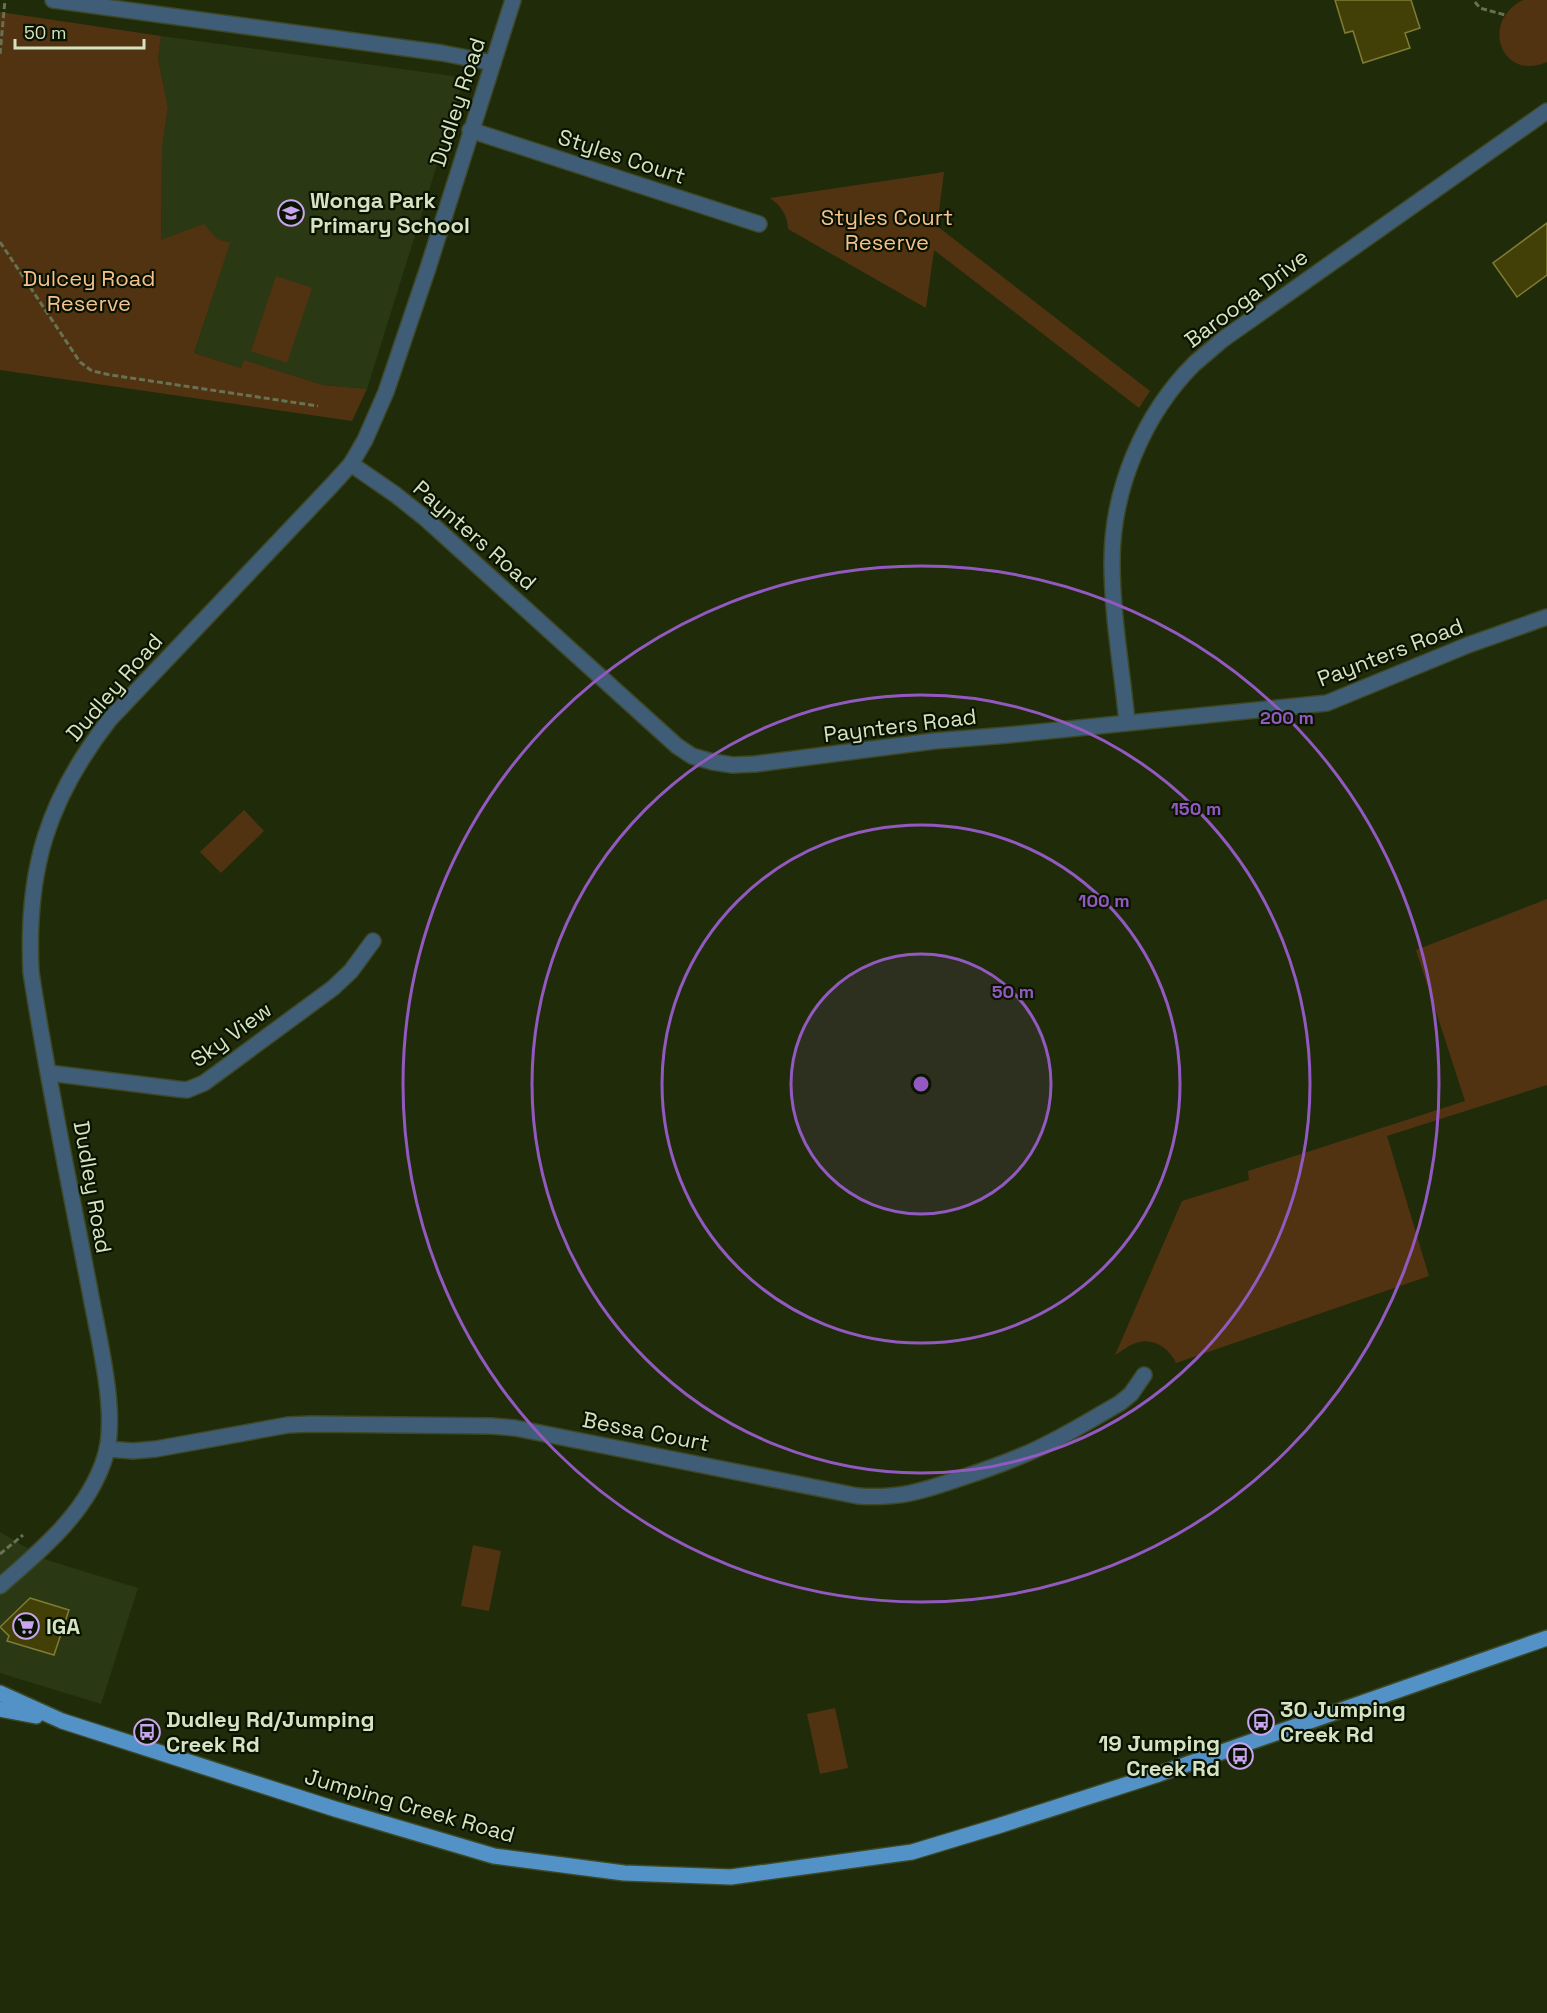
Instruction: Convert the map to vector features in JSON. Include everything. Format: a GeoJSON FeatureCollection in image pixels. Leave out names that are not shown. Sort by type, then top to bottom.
{"type":"FeatureCollection","features":[{"type":"Feature","properties":{"kind":"main road","name":"Jumping Creek Road"},"geometry":{"type":"LineString","coordinates":[[0,1693],[62,1721],[335,1809],[494,1856],[624,1873],[731,1877],[912,1852],[1170,1770],[1547,1638]]}},
{"type":"Feature","properties":{"kind":"main road","name":"Jumping Creek Road"},"geometry":{"type":"LineString","coordinates":[[0,1709],[62,1721]]}},
{"type":"Feature","properties":{"kind":"street"},"geometry":{"type":"LineString","coordinates":[[53,0],[442,53],[494,63]]}},
{"type":"Feature","properties":{"kind":"street","name":"Dudley Road"},"geometry":{"type":"LineString","coordinates":[[0,1586],[46,1544],[85,1500],[99,1475],[107,1449],[110,1427],[101,1354],[31,972],[31,913],[39,853],[58,800],[90,745],[110,719],[351,464],[365,440],[386,392],[428,268],[513,0]]}},
{"type":"Feature","properties":{"kind":"street","name":"Barooga Drive"},"geometry":{"type":"LineString","coordinates":[[1127,722],[1114,601],[1113,536],[1124,482],[1133,456],[1170,392],[1194,365],[1222,340],[1547,111]]}},
{"type":"Feature","properties":{"kind":"street","name":"Styles Court"},"geometry":{"type":"LineString","coordinates":[[470,130],[759,224]]}},
{"type":"Feature","properties":{"kind":"street","name":"Paynters Road"},"geometry":{"type":"LineString","coordinates":[[351,464],[426,519],[677,746],[692,756],[733,765],[934,741],[1327,704],[1468,645],[1547,617]]}},
{"type":"Feature","properties":{"kind":"street","name":"Sky View"},"geometry":{"type":"LineString","coordinates":[[49,1073],[177,1089],[195,1088],[333,988],[357,964],[373,941]]}},
{"type":"Feature","properties":{"kind":"street","name":"Bessa Court"},"geometry":{"type":"LineString","coordinates":[[107,1449],[133,1451],[156,1449],[300,1425],[491,1426],[515,1428],[858,1496],[900,1496],[921,1492],[1009,1461],[1042,1446],[1120,1403],[1131,1394],[1144,1375]]}},
{"type":"Feature","properties":{"kind":"path"},"geometry":{"type":"LineString","coordinates":[[0,54],[5,0]]}},
{"type":"Feature","properties":{"kind":"path"},"geometry":{"type":"LineString","coordinates":[[1475,2],[1480,8],[1505,15]]}},
{"type":"Feature","properties":{"kind":"path"},"geometry":{"type":"LineString","coordinates":[[0,242],[86,368],[111,375],[318,406]]}},
{"type":"Feature","properties":{"kind":"path"},"geometry":{"type":"LineString","coordinates":[[0,1554],[23,1535]]}},
{"type":"Feature","properties":{"kind":"shaded area","name":"Wonga Park Primary School"},"geometry":{"type":"Polygon","coordinates":[[[161,36],[453,76],[462,85],[367,389],[323,385],[244,360],[241,368],[194,353],[228,250],[161,241],[162,148],[168,107],[158,59],[161,36]]]}},
{"type":"Feature","properties":{"kind":"shaded area"},"geometry":{"type":"Polygon","coordinates":[[[0,1532],[47,1560],[138,1588],[101,1704],[0,1673],[0,1532]]]}},
{"type":"Feature","properties":{"kind":"green space"},"geometry":{"type":"Polygon","coordinates":[[[1523,0],[1547,0],[1547,62],[1531,66],[1518,64],[1508,57],[1499,35],[1502,22],[1510,10],[1523,0]]]}},
{"type":"Feature","properties":{"kind":"green space","name":"Dulcey Road Reserve"},"geometry":{"type":"Polygon","coordinates":[[[0,12],[161,36],[158,59],[168,107],[162,148],[161,240],[204,224],[217,239],[230,243],[194,353],[241,368],[244,360],[323,385],[367,389],[352,421],[0,370],[0,12]]]}},
{"type":"Feature","properties":{"kind":"green space","name":"Styles Court Reserve"},"geometry":{"type":"Polygon","coordinates":[[[944,172],[937,226],[1150,391],[1139,408],[934,250],[926,308],[788,229],[783,211],[770,198],[944,172]]]}},
{"type":"Feature","properties":{"kind":"green space"},"geometry":{"type":"Polygon","coordinates":[[[276,276],[312,288],[287,363],[251,351],[276,276]]]}},
{"type":"Feature","properties":{"kind":"green space"},"geometry":{"type":"Polygon","coordinates":[[[244,810],[264,831],[221,873],[200,852],[244,810]]]}},
{"type":"Feature","properties":{"kind":"green space"},"geometry":{"type":"Polygon","coordinates":[[[1547,899],[1547,1085],[1387,1136],[1429,1276],[1176,1363],[1165,1348],[1148,1341],[1133,1344],[1115,1355],[1182,1201],[1249,1180],[1248,1171],[1465,1101],[1416,950],[1547,899]]]}},
{"type":"Feature","properties":{"kind":"green space"},"geometry":{"type":"Polygon","coordinates":[[[473,1545],[501,1551],[489,1611],[461,1606],[473,1545]]]}},
{"type":"Feature","properties":{"kind":"green space"},"geometry":{"type":"Polygon","coordinates":[[[835,1708],[848,1768],[820,1774],[807,1714],[835,1708]]]}},
{"type":"Feature","properties":{"kind":"building"},"geometry":{"type":"Polygon","coordinates":[[[1335,0],[1411,0],[1420,28],[1405,33],[1410,48],[1363,63],[1353,31],[1345,33],[1335,0]]]}},
{"type":"Feature","properties":{"kind":"building"},"geometry":{"type":"Polygon","coordinates":[[[1547,223],[1547,275],[1517,297],[1493,263],[1547,223]]]}},
{"type":"Feature","properties":{"kind":"building"},"geometry":{"type":"Polygon","coordinates":[[[30,1598],[69,1610],[54,1655],[7,1641],[9,1636],[0,1627],[30,1598]]]}},
{"type":"Feature","properties":{"kind":"place","name":"Wonga Park Primary School"},"geometry":{"type":"Point","coordinates":[291,213]}},
{"type":"Feature","properties":{"kind":"place","name":"IGA"},"geometry":{"type":"Point","coordinates":[26,1626]}},
{"type":"Feature","properties":{"kind":"place","name":"30 Jumping Creek Rd"},"geometry":{"type":"Point","coordinates":[1261,1722]}},
{"type":"Feature","properties":{"kind":"place","name":"Dudley Rd/Jumping Creek Rd"},"geometry":{"type":"Point","coordinates":[147,1732]}},
{"type":"Feature","properties":{"kind":"place","name":"19 Jumping Creek Rd"},"geometry":{"type":"Point","coordinates":[1240,1756]}}]}
